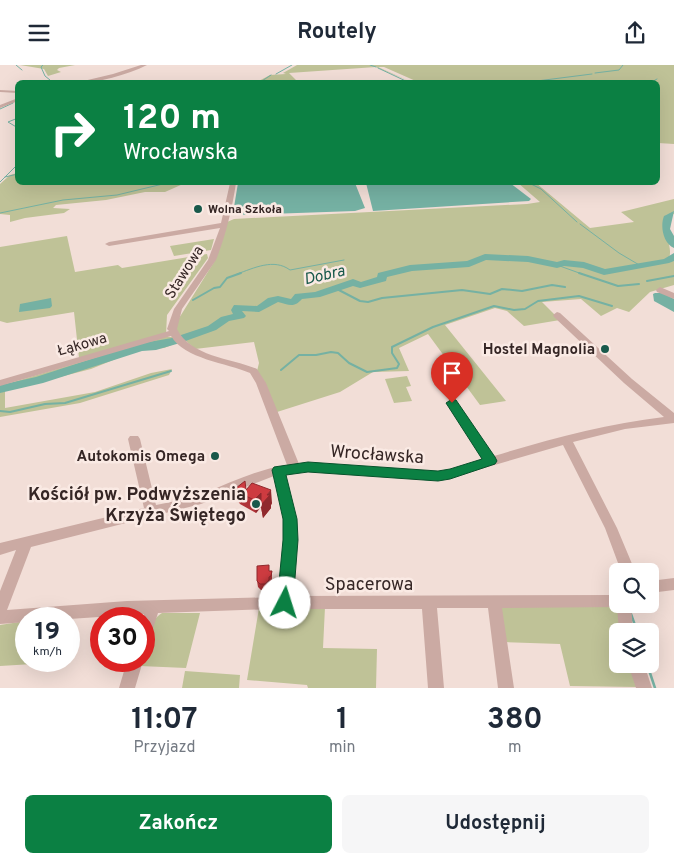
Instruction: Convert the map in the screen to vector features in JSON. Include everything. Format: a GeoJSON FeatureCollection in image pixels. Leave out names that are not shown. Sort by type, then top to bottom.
{"type":"FeatureCollection","features":[{"type":"Feature","properties":{"kind":"street"},"geometry":{"type":"LineString","coordinates":[[91,80],[146,65]]}},
{"type":"Feature","properties":{"kind":"street"},"geometry":{"type":"LineString","coordinates":[[0,91],[15,92]]}},
{"type":"Feature","properties":{"kind":"street"},"geometry":{"type":"LineString","coordinates":[[0,107],[15,100]]}},
{"type":"Feature","properties":{"kind":"street","name":"Stawowa"},"geometry":{"type":"LineString","coordinates":[[177,337],[173,324],[178,309],[212,260],[224,225],[233,185]]}},
{"type":"Feature","properties":{"kind":"street"},"geometry":{"type":"LineString","coordinates":[[109,243],[224,225]]}},
{"type":"Feature","properties":{"kind":"street"},"geometry":{"type":"LineString","coordinates":[[660,290],[674,296]]}},
{"type":"Feature","properties":{"kind":"street"},"geometry":{"type":"LineString","coordinates":[[557,315],[628,381],[674,419]]}},
{"type":"Feature","properties":{"kind":"street"},"geometry":{"type":"LineString","coordinates":[[177,337],[191,349],[254,371],[261,383],[294,467]]}},
{"type":"Feature","properties":{"kind":"street","name":"Łąkowa"},"geometry":{"type":"LineString","coordinates":[[0,383],[177,337]]}},
{"type":"Feature","properties":{"kind":"street"},"geometry":{"type":"LineString","coordinates":[[452,403],[491,461]]}},
{"type":"Feature","properties":{"kind":"street","name":"Wrocławska"},"geometry":{"type":"LineString","coordinates":[[0,549],[201,499],[278,470],[294,467],[438,476],[566,439],[625,425],[674,419]]}},
{"type":"Feature","properties":{"kind":"street"},"geometry":{"type":"LineString","coordinates":[[134,439],[152,511]]}},
{"type":"Feature","properties":{"kind":"street"},"geometry":{"type":"LineString","coordinates":[[566,439],[611,528],[625,563]]}},
{"type":"Feature","properties":{"kind":"street"},"geometry":{"type":"LineString","coordinates":[[278,470],[290,519],[291,540],[285,603]]}},
{"type":"Feature","properties":{"kind":"street"},"geometry":{"type":"LineString","coordinates":[[0,609],[26,543]]}},
{"type":"Feature","properties":{"kind":"street"},"geometry":{"type":"LineString","coordinates":[[659,586],[674,584]]}},
{"type":"Feature","properties":{"kind":"street","name":"Spacerowa"},"geometry":{"type":"LineString","coordinates":[[153,607],[285,603],[609,601]]}},
{"type":"Feature","properties":{"kind":"street"},"geometry":{"type":"LineString","coordinates":[[494,602],[506,688]]}},
{"type":"Feature","properties":{"kind":"street"},"geometry":{"type":"LineString","coordinates":[[429,603],[436,688]]}},
{"type":"Feature","properties":{"kind":"street","name":"Spacerowa"},"geometry":{"type":"LineString","coordinates":[[0,617],[90,611]]}},
{"type":"Feature","properties":{"kind":"street"},"geometry":{"type":"LineString","coordinates":[[127,688],[132,672]]}},
{"type":"Feature","properties":{"kind":"street"},"geometry":{"type":"LineString","coordinates":[[639,673],[644,688]]}},
{"type":"Feature","properties":{"kind":"green space"},"geometry":{"type":"Polygon","coordinates":[[[20,65],[75,65],[59,68],[57,70],[61,72],[48,76],[44,69],[20,65]]]}},
{"type":"Feature","properties":{"kind":"green space"},"geometry":{"type":"Polygon","coordinates":[[[297,65],[674,65],[674,144],[660,143],[660,80],[413,80],[384,67],[378,67],[406,80],[376,67],[289,73],[296,80],[261,80],[270,75],[286,74],[283,73],[297,65]]]}},
{"type":"Feature","properties":{"kind":"green space"},"geometry":{"type":"Polygon","coordinates":[[[15,174],[15,185],[181,185],[165,192],[145,192],[106,200],[56,205],[53,208],[70,209],[64,213],[10,222],[10,215],[0,214],[0,184],[10,175],[15,174]]]}},
{"type":"Feature","properties":{"kind":"green space"},"geometry":{"type":"Polygon","coordinates":[[[520,185],[538,185],[590,228],[634,222],[621,212],[674,199],[674,214],[666,215],[664,221],[670,247],[669,259],[653,263],[674,259],[674,285],[650,292],[629,312],[617,308],[601,316],[581,299],[542,302],[560,320],[524,326],[507,311],[495,308],[445,325],[506,401],[480,405],[428,334],[399,348],[409,371],[373,372],[340,392],[277,412],[257,371],[259,363],[254,342],[195,349],[177,333],[176,323],[214,262],[227,222],[234,219],[540,202],[520,185]]]}},
{"type":"Feature","properties":{"kind":"green space"},"geometry":{"type":"Polygon","coordinates":[[[67,236],[75,272],[118,265],[122,268],[207,254],[208,258],[167,315],[166,334],[79,358],[74,312],[7,323],[0,321],[0,247],[67,236]]]}},
{"type":"Feature","properties":{"kind":"green space"},"geometry":{"type":"Polygon","coordinates":[[[214,239],[211,250],[174,256],[170,246],[214,239]]]}},
{"type":"Feature","properties":{"kind":"green space"},"geometry":{"type":"Polygon","coordinates":[[[164,337],[173,337],[177,343],[164,348],[138,350],[91,369],[5,391],[5,408],[95,392],[151,373],[172,369],[169,375],[80,403],[0,417],[0,386],[164,337]]]}},
{"type":"Feature","properties":{"kind":"green space"},"geometry":{"type":"Polygon","coordinates":[[[407,376],[411,386],[406,387],[412,401],[394,403],[385,379],[407,376]]]}},
{"type":"Feature","properties":{"kind":"green space"},"geometry":{"type":"Polygon","coordinates":[[[609,604],[609,613],[618,613],[621,623],[609,623],[609,673],[633,673],[637,687],[570,686],[560,644],[504,642],[500,605],[609,604]]]}},
{"type":"Feature","properties":{"kind":"green space"},"geometry":{"type":"Polygon","coordinates":[[[325,607],[323,648],[377,649],[376,688],[308,688],[307,685],[247,680],[259,608],[325,607]]]}},
{"type":"Feature","properties":{"kind":"green space"},"geometry":{"type":"Polygon","coordinates":[[[162,613],[200,613],[186,668],[155,667],[155,620],[162,613]]]}},
{"type":"Feature","properties":{"kind":"green space"},"geometry":{"type":"Polygon","coordinates":[[[15,623],[15,665],[0,666],[0,625],[15,623]]]}},
{"type":"Feature","properties":{"kind":"green space"},"geometry":{"type":"Polygon","coordinates":[[[185,671],[240,675],[239,688],[182,688],[185,671]]]}},
{"type":"Feature","properties":{"kind":"water"},"geometry":{"type":"Polygon","coordinates":[[[238,185],[356,185],[365,208],[355,211],[237,215],[233,213],[238,185]]]}},
{"type":"Feature","properties":{"kind":"water"},"geometry":{"type":"Polygon","coordinates":[[[366,185],[513,185],[531,199],[529,201],[373,211],[366,185]]]}},
{"type":"Feature","properties":{"kind":"water"},"geometry":{"type":"Polygon","coordinates":[[[663,293],[674,299],[674,312],[654,301],[653,294],[663,293]]]}},
{"type":"Feature","properties":{"kind":"water"},"geometry":{"type":"Polygon","coordinates":[[[51,298],[52,306],[50,308],[19,312],[20,304],[51,298]]]}},
{"type":"Feature","properties":{"kind":"building"},"geometry":{"type":"Polygon","coordinates":[[[245,481],[246,490],[252,483],[271,490],[267,495],[270,495],[261,505],[261,493],[254,500],[238,492],[236,488],[245,481]]]}},
{"type":"Feature","properties":{"kind":"building"},"geometry":{"type":"Polygon","coordinates":[[[269,565],[269,571],[272,571],[271,576],[265,584],[260,584],[257,581],[257,566],[269,565]]]}},
{"type":"Feature","properties":{"kind":"waterway"},"geometry":{"type":"LineString","coordinates":[[16,65],[22,70]]}},
{"type":"Feature","properties":{"kind":"waterway"},"geometry":{"type":"LineString","coordinates":[[43,65],[41,67],[45,76],[50,80]]}},
{"type":"Feature","properties":{"kind":"waterway"},"geometry":{"type":"LineString","coordinates":[[276,74],[292,65]]}},
{"type":"Feature","properties":{"kind":"waterway"},"geometry":{"type":"LineString","coordinates":[[370,65],[376,67]]}},
{"type":"Feature","properties":{"kind":"waterway"},"geometry":{"type":"LineString","coordinates":[[595,73],[619,70],[623,65]]}},
{"type":"Feature","properties":{"kind":"waterway"},"geometry":{"type":"LineString","coordinates":[[378,68],[404,80]]}},
{"type":"Feature","properties":{"kind":"waterway"},"geometry":{"type":"LineString","coordinates":[[545,80],[592,74]]}},
{"type":"Feature","properties":{"kind":"waterway"},"geometry":{"type":"LineString","coordinates":[[264,80],[271,75]]}},
{"type":"Feature","properties":{"kind":"waterway"},"geometry":{"type":"LineString","coordinates":[[0,109],[13,103]]}},
{"type":"Feature","properties":{"kind":"waterway"},"geometry":{"type":"LineString","coordinates":[[15,119],[8,122],[15,126]]}},
{"type":"Feature","properties":{"kind":"waterway"},"geometry":{"type":"LineString","coordinates":[[5,177],[15,167]]}},
{"type":"Feature","properties":{"kind":"waterway"},"geometry":{"type":"LineString","coordinates":[[5,177],[15,175]]}},
{"type":"Feature","properties":{"kind":"waterway"},"geometry":{"type":"LineString","coordinates":[[0,182],[5,177]]}},
{"type":"Feature","properties":{"kind":"waterway"},"geometry":{"type":"LineString","coordinates":[[0,213],[63,200],[117,195],[159,185]]}},
{"type":"Feature","properties":{"kind":"waterway"},"geometry":{"type":"LineString","coordinates":[[533,185],[541,189],[577,222]]}},
{"type":"Feature","properties":{"kind":"waterway","name":"Dobra"},"geometry":{"type":"LineString","coordinates":[[674,214],[667,218],[666,229],[674,245]]}},
{"type":"Feature","properties":{"kind":"waterway"},"geometry":{"type":"LineString","coordinates":[[580,224],[619,253],[641,266]]}},
{"type":"Feature","properties":{"kind":"waterway","name":"Dobra"},"geometry":{"type":"LineString","coordinates":[[0,389],[39,380],[141,347],[156,346],[187,337],[212,328],[225,319],[240,316],[236,310],[238,307],[259,309],[272,300],[278,299],[293,303],[299,296],[316,295],[353,282],[360,285],[382,279],[382,275],[410,268],[469,264],[485,257],[528,259],[557,265],[564,263],[584,265],[604,272],[666,261],[674,256]]}},
{"type":"Feature","properties":{"kind":"waterway"},"geometry":{"type":"LineString","coordinates":[[237,274],[271,264],[284,266],[290,270],[344,260]]}},
{"type":"Feature","properties":{"kind":"waterway"},"geometry":{"type":"LineString","coordinates":[[557,265],[582,274]]}},
{"type":"Feature","properties":{"kind":"waterway"},"geometry":{"type":"LineString","coordinates":[[193,300],[214,288],[220,287],[227,278],[241,273]]}},
{"type":"Feature","properties":{"kind":"waterway"},"geometry":{"type":"LineString","coordinates":[[582,274],[618,286],[639,284]]}},
{"type":"Feature","properties":{"kind":"waterway"},"geometry":{"type":"LineString","coordinates":[[647,281],[674,276]]}},
{"type":"Feature","properties":{"kind":"waterway"},"geometry":{"type":"LineString","coordinates":[[335,288],[360,301],[368,302],[382,298],[462,290],[490,294],[502,289],[522,291],[552,285],[565,287]]}},
{"type":"Feature","properties":{"kind":"waterway"},"geometry":{"type":"LineString","coordinates":[[281,370],[299,355],[316,355],[331,352],[338,353],[349,363],[367,372],[397,368],[399,364],[392,353],[392,347],[433,327],[494,306],[514,310],[525,309],[538,301],[579,296],[612,306]]}},
{"type":"Feature","properties":{"kind":"waterway"},"geometry":{"type":"LineString","coordinates":[[0,411],[10,412],[45,404],[65,403],[171,371]]}},
{"type":"Feature","properties":{"kind":"waterway"},"geometry":{"type":"LineString","coordinates":[[631,614],[634,623]]}},
{"type":"Feature","properties":{"kind":"waterway"},"geometry":{"type":"LineString","coordinates":[[650,673],[655,688]]}},
{"type":"Feature","properties":{"kind":"place","name":"Wolna Szkoła"},"geometry":{"type":"Point","coordinates":[198,209]}},
{"type":"Feature","properties":{"kind":"place","name":"Hostel Magnolia"},"geometry":{"type":"Point","coordinates":[605,349]}},
{"type":"Feature","properties":{"kind":"place","name":"Autokomis Omega"},"geometry":{"type":"Point","coordinates":[215,456]}},
{"type":"Feature","properties":{"kind":"place","name":"Kościół pw. Podwyższenia Krzyża Świętego"},"geometry":{"type":"Point","coordinates":[256,504]}},
{"type":"Feature","properties":{"kind":"route"},"geometry":{"type":"LineString","coordinates":[[285,603],[291,540],[290,519],[278,470],[308,467],[438,476],[491,461],[452,403]]}}]}
